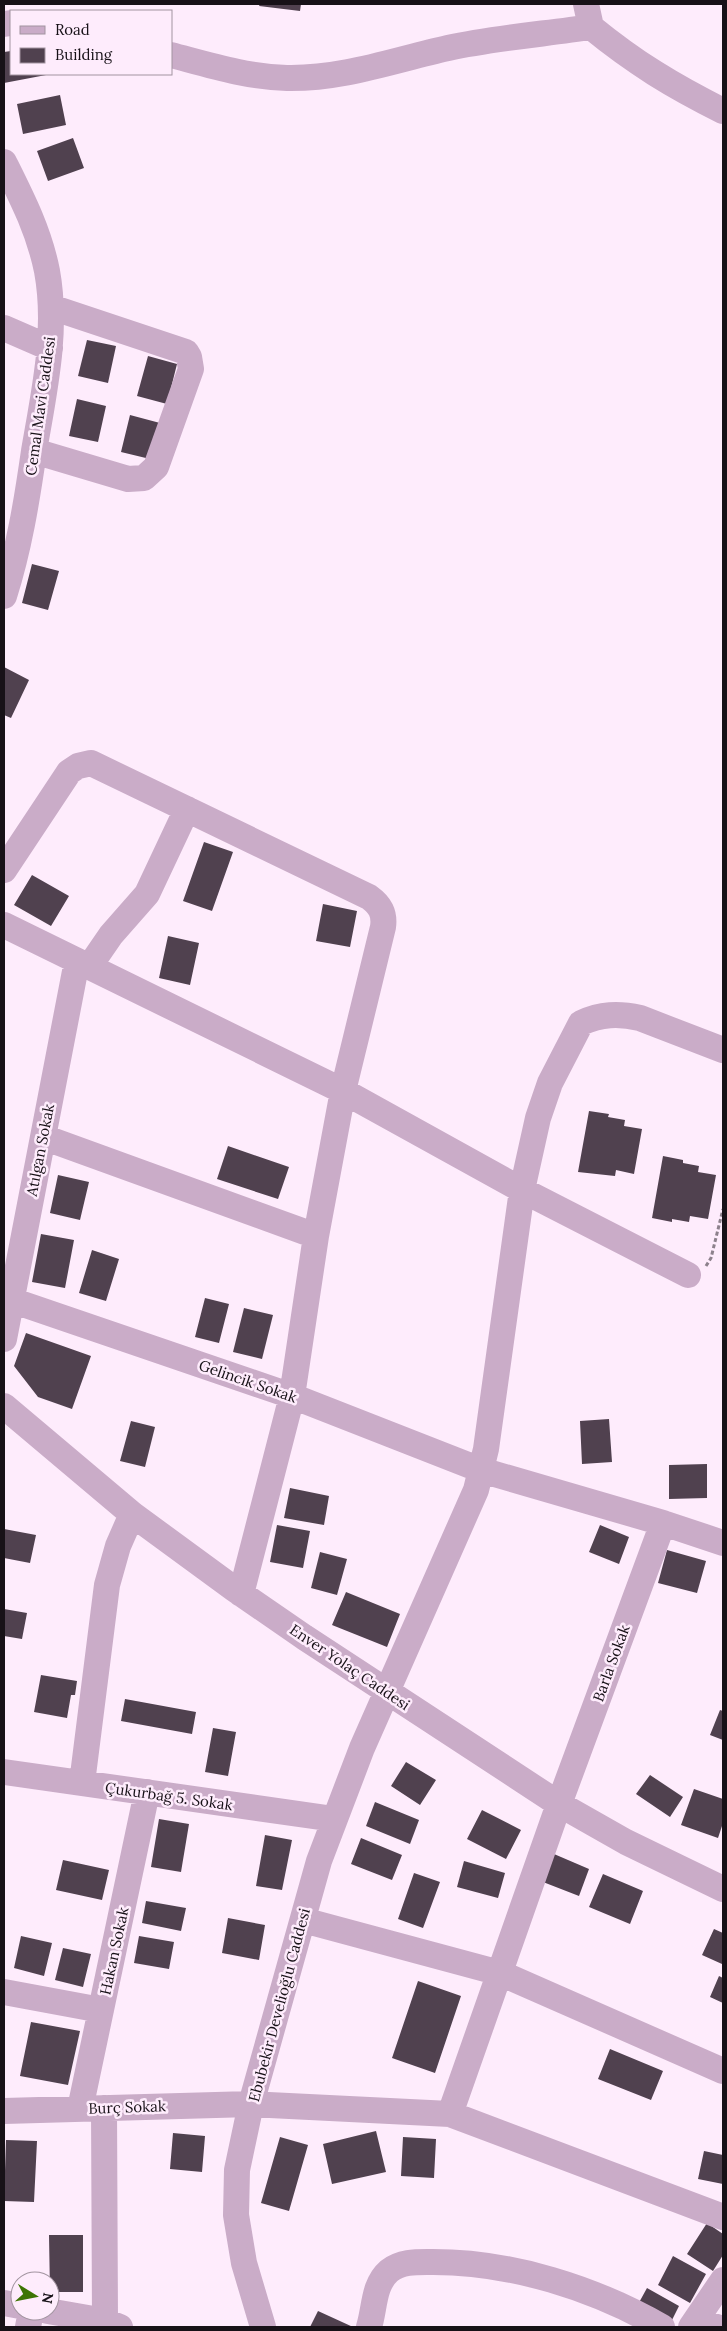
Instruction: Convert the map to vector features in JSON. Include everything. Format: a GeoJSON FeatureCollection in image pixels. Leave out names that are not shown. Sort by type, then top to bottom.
{"type":"FeatureCollection","features":[{"type":"Feature","properties":{"kind":"street"},"geometry":{"type":"LineString","coordinates":[[172,55],[239,72],[278,77],[310,77],[386,65],[448,48],[588,15],[623,53],[673,86],[723,112]]}},
{"type":"Feature","properties":{"kind":"street","name":"Cemal Mavi Caddesi"},"geometry":{"type":"LineString","coordinates":[[4,162],[37,231],[47,273],[51,307],[50,348],[45,392],[34,451],[12,522],[4,596]]}},
{"type":"Feature","properties":{"kind":"street"},"geometry":{"type":"LineString","coordinates":[[34,451],[128,479],[144,478],[156,467],[191,369],[186,352],[51,307]]}},
{"type":"Feature","properties":{"kind":"street"},"geometry":{"type":"LineString","coordinates":[[4,328],[50,348]]}},
{"type":"Feature","properties":{"kind":"street"},"geometry":{"type":"LineString","coordinates":[[4,870],[69,772],[84,764],[98,765],[369,897],[380,907],[383,914],[384,927],[343,1091],[316,1236],[292,1396],[241,1594]]}},
{"type":"Feature","properties":{"kind":"street"},"geometry":{"type":"LineString","coordinates":[[83,964],[147,894],[187,809]]}},
{"type":"Feature","properties":{"kind":"street"},"geometry":{"type":"LineString","coordinates":[[4,924],[343,1091],[522,1190],[688,1275]]}},
{"type":"Feature","properties":{"kind":"street","name":"Atılgan Sokak"},"geometry":{"type":"LineString","coordinates":[[4,1339],[43,1137],[83,964]]}},
{"type":"Feature","properties":{"kind":"street","name":"Ebubekir Develioğlu Caddesi"},"geometry":{"type":"LineString","coordinates":[[263,2327],[244,2263],[236,2215],[238,2170],[251,2104],[319,1861],[334,1819],[387,1693],[469,1508],[481,1470],[522,1190],[538,1118],[550,1083],[580,1023],[602,1015],[628,1015],[723,1050]]}},
{"type":"Feature","properties":{"kind":"street"},"geometry":{"type":"LineString","coordinates":[[43,1137],[316,1236]]}},
{"type":"Feature","properties":{"kind":"street","name":"Gelincik Sokak"},"geometry":{"type":"LineString","coordinates":[[11,1300],[292,1396],[481,1470],[663,1523],[723,1544]]}},
{"type":"Feature","properties":{"kind":"street","name":"Enver Yolaç Caddesi"},"geometry":{"type":"LineString","coordinates":[[4,1406],[132,1514],[241,1594],[387,1693],[559,1804],[626,1842],[723,1888]]}},
{"type":"Feature","properties":{"kind":"street"},"geometry":{"type":"LineString","coordinates":[[82,1783],[107,1585],[118,1546],[132,1514]]}},
{"type":"Feature","properties":{"kind":"street","name":"Barla Sokak"},"geometry":{"type":"LineString","coordinates":[[450,2114],[559,1804],[663,1523]]}},
{"type":"Feature","properties":{"kind":"street","name":"Çukurbağ 5. Sokak"},"geometry":{"type":"LineString","coordinates":[[4,1772],[334,1819]]}},
{"type":"Feature","properties":{"kind":"street","name":"Hakan Sokak"},"geometry":{"type":"LineString","coordinates":[[112,2324],[92,2108],[101,2010],[148,1792]]}},
{"type":"Feature","properties":{"kind":"street"},"geometry":{"type":"LineString","coordinates":[[303,1920],[500,1973],[723,2071]]}},
{"type":"Feature","properties":{"kind":"street"},"geometry":{"type":"LineString","coordinates":[[4,1992],[101,2010]]}},
{"type":"Feature","properties":{"kind":"street","name":"Burç Sokak"},"geometry":{"type":"LineString","coordinates":[[4,2111],[251,2104],[450,2114],[723,2217]]}},
{"type":"Feature","properties":{"kind":"street"},"geometry":{"type":"LineString","coordinates":[[369,2327],[377,2289],[388,2272],[408,2262],[458,2262],[521,2273],[562,2284],[624,2308],[662,2327]]}},
{"type":"Feature","properties":{"kind":"street"},"geometry":{"type":"LineString","coordinates":[[701,2325],[723,2280]]}},
{"type":"Feature","properties":{"kind":"street"},"geometry":{"type":"LineString","coordinates":[[60,2313],[112,2324]]}},
{"type":"Feature","properties":{"kind":"path"},"geometry":{"type":"LineString","coordinates":[[688,1275],[699,1272],[708,1264],[723,1209]]}},
{"type":"Feature","properties":{"kind":"building"},"geometry":{"type":"Polygon","coordinates":[[[260,4],[301,4],[300,11],[259,6],[260,4]]]}},
{"type":"Feature","properties":{"kind":"building"},"geometry":{"type":"Polygon","coordinates":[[[10,51],[10,75],[46,75],[4,83],[4,52],[10,51]]]}},
{"type":"Feature","properties":{"kind":"building"},"geometry":{"type":"Polygon","coordinates":[[[60,95],[66,125],[23,134],[17,104],[60,95]]]}},
{"type":"Feature","properties":{"kind":"building"},"geometry":{"type":"Polygon","coordinates":[[[73,138],[84,168],[48,181],[37,151],[73,138]]]}},
{"type":"Feature","properties":{"kind":"building"},"geometry":{"type":"Polygon","coordinates":[[[87,340],[116,346],[108,383],[78,376],[87,340]]]}},
{"type":"Feature","properties":{"kind":"building"},"geometry":{"type":"Polygon","coordinates":[[[148,356],[177,364],[167,404],[137,396],[148,356]]]}},
{"type":"Feature","properties":{"kind":"building"},"geometry":{"type":"Polygon","coordinates":[[[77,399],[106,406],[98,442],[69,436],[77,399]]]}},
{"type":"Feature","properties":{"kind":"building"},"geometry":{"type":"Polygon","coordinates":[[[130,415],[160,423],[150,459],[121,452],[130,415]]]}},
{"type":"Feature","properties":{"kind":"building"},"geometry":{"type":"Polygon","coordinates":[[[32,564],[59,571],[48,610],[22,603],[32,564]]]}},
{"type":"Feature","properties":{"kind":"building"},"geometry":{"type":"Polygon","coordinates":[[[4,667],[29,680],[11,718],[4,715],[4,667]]]}},
{"type":"Feature","properties":{"kind":"building"},"geometry":{"type":"Polygon","coordinates":[[[204,842],[233,852],[212,911],[183,901],[204,842]]]}},
{"type":"Feature","properties":{"kind":"building"},"geometry":{"type":"Polygon","coordinates":[[[32,875],[69,896],[51,926],[14,905],[32,875]]]}},
{"type":"Feature","properties":{"kind":"building"},"geometry":{"type":"Polygon","coordinates":[[[323,904],[357,911],[350,947],[316,941],[323,904]]]}},
{"type":"Feature","properties":{"kind":"building"},"geometry":{"type":"Polygon","coordinates":[[[168,936],[199,943],[190,985],[159,978],[168,936]]]}},
{"type":"Feature","properties":{"kind":"building"},"geometry":{"type":"Polygon","coordinates":[[[589,1111],[609,1114],[608,1117],[625,1120],[624,1126],[642,1129],[634,1174],[616,1170],[615,1176],[578,1172],[589,1111]]]}},
{"type":"Feature","properties":{"kind":"building"},"geometry":{"type":"Polygon","coordinates":[[[228,1146],[289,1167],[278,1199],[217,1179],[228,1146]]]}},
{"type":"Feature","properties":{"kind":"building"},"geometry":{"type":"Polygon","coordinates":[[[663,1156],[699,1166],[698,1172],[716,1175],[708,1219],[690,1216],[689,1222],[672,1219],[672,1222],[652,1218],[663,1156]]]}},
{"type":"Feature","properties":{"kind":"building"},"geometry":{"type":"Polygon","coordinates":[[[58,1175],[89,1182],[80,1220],[50,1213],[58,1175]]]}},
{"type":"Feature","properties":{"kind":"building"},"geometry":{"type":"Polygon","coordinates":[[[41,1234],[74,1240],[65,1288],[32,1282],[41,1234]]]}},
{"type":"Feature","properties":{"kind":"building"},"geometry":{"type":"Polygon","coordinates":[[[92,1250],[119,1259],[106,1301],[79,1293],[92,1250]]]}},
{"type":"Feature","properties":{"kind":"building"},"geometry":{"type":"Polygon","coordinates":[[[205,1298],[229,1304],[219,1343],[195,1337],[205,1298]]]}},
{"type":"Feature","properties":{"kind":"building"},"geometry":{"type":"Polygon","coordinates":[[[244,1308],[273,1315],[262,1359],[233,1352],[244,1308]]]}},
{"type":"Feature","properties":{"kind":"building"},"geometry":{"type":"Polygon","coordinates":[[[26,1333],[91,1356],[72,1409],[38,1397],[14,1366],[26,1333]]]}},
{"type":"Feature","properties":{"kind":"building"},"geometry":{"type":"Polygon","coordinates":[[[609,1419],[612,1462],[582,1464],[580,1421],[609,1419]]]}},
{"type":"Feature","properties":{"kind":"building"},"geometry":{"type":"Polygon","coordinates":[[[131,1421],[155,1427],[145,1467],[120,1461],[131,1421]]]}},
{"type":"Feature","properties":{"kind":"building"},"geometry":{"type":"Polygon","coordinates":[[[707,1464],[707,1498],[669,1499],[669,1465],[707,1464]]]}},
{"type":"Feature","properties":{"kind":"building"},"geometry":{"type":"Polygon","coordinates":[[[290,1488],[329,1496],[324,1525],[284,1518],[290,1488]]]}},
{"type":"Feature","properties":{"kind":"building"},"geometry":{"type":"Polygon","coordinates":[[[277,1525],[310,1531],[303,1568],[270,1562],[277,1525]]]}},
{"type":"Feature","properties":{"kind":"building"},"geometry":{"type":"Polygon","coordinates":[[[600,1525],[629,1537],[619,1564],[589,1552],[600,1525]]]}},
{"type":"Feature","properties":{"kind":"building"},"geometry":{"type":"Polygon","coordinates":[[[4,1529],[36,1535],[30,1563],[4,1558],[4,1529]]]}},
{"type":"Feature","properties":{"kind":"building"},"geometry":{"type":"Polygon","coordinates":[[[667,1550],[706,1561],[697,1593],[658,1583],[667,1550]]]}},
{"type":"Feature","properties":{"kind":"building"},"geometry":{"type":"Polygon","coordinates":[[[320,1552],[347,1559],[337,1595],[311,1588],[320,1552]]]}},
{"type":"Feature","properties":{"kind":"building"},"geometry":{"type":"Polygon","coordinates":[[[346,1592],[400,1614],[387,1647],[332,1625],[346,1592]]]}},
{"type":"Feature","properties":{"kind":"building"},"geometry":{"type":"Polygon","coordinates":[[[4,1609],[27,1613],[22,1639],[4,1636],[4,1609]]]}},
{"type":"Feature","properties":{"kind":"building"},"geometry":{"type":"Polygon","coordinates":[[[41,1675],[77,1681],[75,1695],[71,1695],[67,1718],[34,1712],[41,1675]]]}},
{"type":"Feature","properties":{"kind":"building"},"geometry":{"type":"Polygon","coordinates":[[[125,1699],[196,1712],[192,1734],[121,1721],[125,1699]]]}},
{"type":"Feature","properties":{"kind":"building"},"geometry":{"type":"Polygon","coordinates":[[[720,1710],[723,1711],[723,1740],[710,1735],[720,1710]]]}},
{"type":"Feature","properties":{"kind":"building"},"geometry":{"type":"Polygon","coordinates":[[[213,1728],[236,1732],[228,1776],[205,1772],[213,1728]]]}},
{"type":"Feature","properties":{"kind":"building"},"geometry":{"type":"Polygon","coordinates":[[[406,1762],[436,1780],[420,1805],[391,1786],[406,1762]]]}},
{"type":"Feature","properties":{"kind":"building"},"geometry":{"type":"Polygon","coordinates":[[[650,1775],[683,1797],[670,1817],[636,1794],[650,1775]]]}},
{"type":"Feature","properties":{"kind":"building"},"geometry":{"type":"Polygon","coordinates":[[[694,1789],[723,1799],[723,1823],[718,1838],[681,1825],[694,1789]]]}},
{"type":"Feature","properties":{"kind":"building"},"geometry":{"type":"Polygon","coordinates":[[[375,1802],[419,1820],[410,1844],[366,1826],[375,1802]]]}},
{"type":"Feature","properties":{"kind":"building"},"geometry":{"type":"Polygon","coordinates":[[[482,1810],[521,1830],[506,1859],[467,1839],[482,1810]]]}},
{"type":"Feature","properties":{"kind":"building"},"geometry":{"type":"Polygon","coordinates":[[[159,1819],[189,1824],[181,1872],[151,1867],[159,1819]]]}},
{"type":"Feature","properties":{"kind":"building"},"geometry":{"type":"Polygon","coordinates":[[[265,1835],[292,1840],[282,1890],[256,1886],[265,1835]]]}},
{"type":"Feature","properties":{"kind":"building"},"geometry":{"type":"Polygon","coordinates":[[[361,1838],[402,1855],[392,1880],[351,1864],[361,1838]]]}},
{"type":"Feature","properties":{"kind":"building"},"geometry":{"type":"Polygon","coordinates":[[[554,1854],[589,1869],[579,1896],[543,1882],[554,1854]]]}},
{"type":"Feature","properties":{"kind":"building"},"geometry":{"type":"Polygon","coordinates":[[[63,1860],[109,1870],[102,1900],[56,1890],[63,1860]]]}},
{"type":"Feature","properties":{"kind":"building"},"geometry":{"type":"Polygon","coordinates":[[[464,1861],[505,1873],[498,1898],[457,1887],[464,1861]]]}},
{"type":"Feature","properties":{"kind":"building"},"geometry":{"type":"Polygon","coordinates":[[[414,1873],[440,1882],[423,1928],[398,1919],[414,1873]]]}},
{"type":"Feature","properties":{"kind":"building"},"geometry":{"type":"Polygon","coordinates":[[[603,1874],[643,1891],[630,1924],[589,1907],[603,1874]]]}},
{"type":"Feature","properties":{"kind":"building"},"geometry":{"type":"Polygon","coordinates":[[[146,1901],[186,1908],[181,1931],[142,1923],[146,1901]]]}},
{"type":"Feature","properties":{"kind":"building"},"geometry":{"type":"Polygon","coordinates":[[[228,1918],[265,1925],[259,1960],[222,1953],[228,1918]]]}},
{"type":"Feature","properties":{"kind":"building"},"geometry":{"type":"Polygon","coordinates":[[[714,1929],[723,1933],[722,1964],[702,1955],[714,1929]]]}},
{"type":"Feature","properties":{"kind":"building"},"geometry":{"type":"Polygon","coordinates":[[[21,1936],[52,1943],[44,1976],[14,1968],[21,1936]]]}},
{"type":"Feature","properties":{"kind":"building"},"geometry":{"type":"Polygon","coordinates":[[[139,1936],[174,1942],[169,1969],[134,1963],[139,1936]]]}},
{"type":"Feature","properties":{"kind":"building"},"geometry":{"type":"Polygon","coordinates":[[[63,1948],[91,1954],[83,1987],[55,1980],[63,1948]]]}},
{"type":"Feature","properties":{"kind":"building"},"geometry":{"type":"Polygon","coordinates":[[[719,1976],[723,1978],[723,2003],[710,1997],[719,1976]]]}},
{"type":"Feature","properties":{"kind":"building"},"geometry":{"type":"Polygon","coordinates":[[[418,1981],[461,1996],[435,2073],[392,2058],[418,1981]]]}},
{"type":"Feature","properties":{"kind":"building"},"geometry":{"type":"Polygon","coordinates":[[[31,2022],[80,2031],[68,2085],[20,2076],[31,2022]]]}},
{"type":"Feature","properties":{"kind":"building"},"geometry":{"type":"Polygon","coordinates":[[[610,2049],[663,2071],[651,2100],[598,2079],[610,2049]]]}},
{"type":"Feature","properties":{"kind":"building"},"geometry":{"type":"Polygon","coordinates":[[[376,2131],[386,2172],[332,2184],[323,2144],[376,2131]]]}},
{"type":"Feature","properties":{"kind":"building"},"geometry":{"type":"Polygon","coordinates":[[[173,2133],[205,2136],[202,2172],[170,2169],[173,2133]]]}},
{"type":"Feature","properties":{"kind":"building"},"geometry":{"type":"Polygon","coordinates":[[[280,2137],[308,2145],[289,2211],[261,2203],[280,2137]]]}},
{"type":"Feature","properties":{"kind":"building"},"geometry":{"type":"Polygon","coordinates":[[[403,2137],[436,2139],[434,2178],[401,2176],[403,2137]]]}},
{"type":"Feature","properties":{"kind":"building"},"geometry":{"type":"Polygon","coordinates":[[[6,2140],[37,2141],[34,2202],[4,2201],[6,2140]]]}},
{"type":"Feature","properties":{"kind":"building"},"geometry":{"type":"Polygon","coordinates":[[[704,2151],[723,2155],[723,2184],[698,2179],[704,2151]]]}},
{"type":"Feature","properties":{"kind":"building"},"geometry":{"type":"Polygon","coordinates":[[[707,2223],[723,2234],[723,2255],[713,2271],[687,2254],[707,2223]]]}},
{"type":"Feature","properties":{"kind":"building"},"geometry":{"type":"Polygon","coordinates":[[[49,2235],[83,2235],[83,2292],[60,2292],[60,2271],[50,2271],[49,2235]]]}},
{"type":"Feature","properties":{"kind":"building"},"geometry":{"type":"Polygon","coordinates":[[[673,2256],[706,2274],[690,2303],[658,2285],[673,2256]]]}},
{"type":"Feature","properties":{"kind":"building"},"geometry":{"type":"Polygon","coordinates":[[[647,2288],[679,2306],[669,2326],[636,2308],[647,2288]]]}},
{"type":"Feature","properties":{"kind":"building"},"geometry":{"type":"Polygon","coordinates":[[[318,2311],[353,2327],[310,2327],[318,2311]]]}}]}
